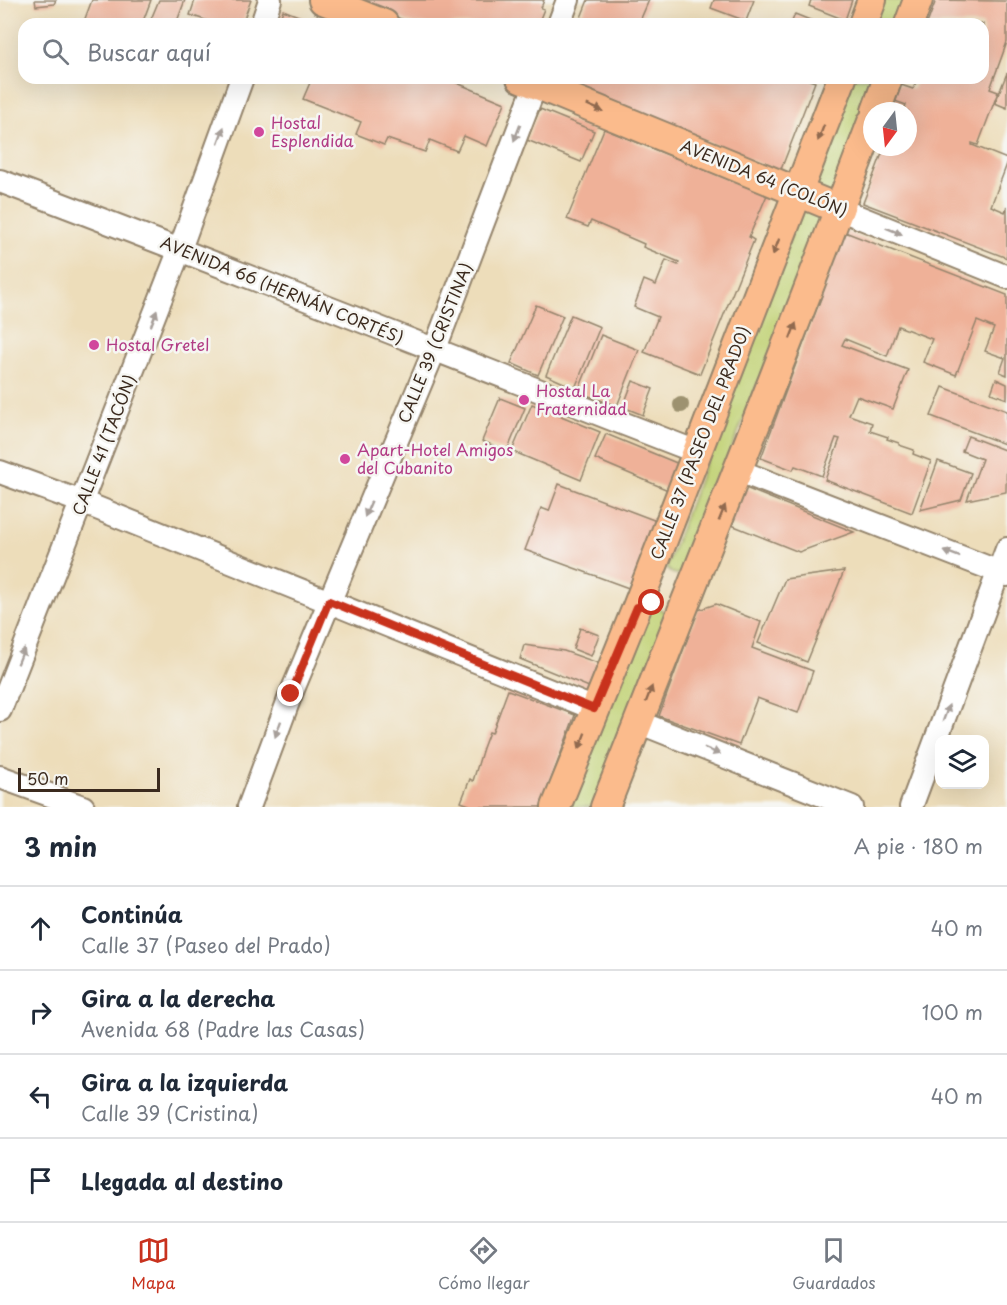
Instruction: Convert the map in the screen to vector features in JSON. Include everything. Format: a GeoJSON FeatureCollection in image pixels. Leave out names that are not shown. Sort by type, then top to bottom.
{"type":"FeatureCollection","features":[{"type":"Feature","properties":{"kind":"main road"},"geometry":{"type":"LineString","coordinates":[[323,0],[369,18]]}},
{"type":"Feature","properties":{"kind":"main road"},"geometry":{"type":"LineString","coordinates":[[864,18],[872,0]]}},
{"type":"Feature","properties":{"kind":"main road"},"geometry":{"type":"LineString","coordinates":[[911,18],[918,0]]}},
{"type":"Feature","properties":{"kind":"main road","name":"AVENIDA 64 (COLÓN)"},"geometry":{"type":"LineString","coordinates":[[540,84],[840,209]]}},
{"type":"Feature","properties":{"kind":"main road","name":"CALLE 37 (PASEO DEL PRADO)"},"geometry":{"type":"LineString","coordinates":[[556,807],[637,607],[840,84]]}},
{"type":"Feature","properties":{"kind":"main road"},"geometry":{"type":"LineString","coordinates":[[879,102],[886,84]]}},
{"type":"Feature","properties":{"kind":"main road"},"geometry":{"type":"LineString","coordinates":[[605,807],[739,471],[863,146]]}},
{"type":"Feature","properties":{"kind":"main road"},"geometry":{"type":"LineString","coordinates":[[656,558],[656,573],[661,581],[679,586],[695,577]]}},
{"type":"Feature","properties":{"kind":"main road"},"geometry":{"type":"LineString","coordinates":[[637,607],[652,603],[668,605],[676,611],[677,622]]}},
{"type":"Feature","properties":{"kind":"street"},"geometry":{"type":"LineString","coordinates":[[264,18],[270,0]]}},
{"type":"Feature","properties":{"kind":"street"},"geometry":{"type":"LineString","coordinates":[[561,18],[568,0]]}},
{"type":"Feature","properties":{"kind":"street","name":"CALLE 41 (TACÓN)"},"geometry":{"type":"LineString","coordinates":[[0,710],[180,249],[240,84]]}},
{"type":"Feature","properties":{"kind":"street","name":"CALLE 39 (CRISTINA)"},"geometry":{"type":"LineString","coordinates":[[249,807],[291,694],[434,351],[530,84]]}},
{"type":"Feature","properties":{"kind":"street","name":"AVENIDA 66 (HERNÁN CORTÉS)"},"geometry":{"type":"LineString","coordinates":[[0,181],[180,249],[434,351],[697,452]]}},
{"type":"Feature","properties":{"kind":"street","name":"AVENIDA 64 (COLÓN)"},"geometry":{"type":"LineString","coordinates":[[840,209],[1007,277]]}},
{"type":"Feature","properties":{"kind":"street"},"geometry":{"type":"LineString","coordinates":[[739,471],[1002,573]]}},
{"type":"Feature","properties":{"kind":"street"},"geometry":{"type":"LineString","coordinates":[[0,472],[82,502],[594,709]]}},
{"type":"Feature","properties":{"kind":"street"},"geometry":{"type":"LineString","coordinates":[[911,807],[1002,573],[1007,549]]}},
{"type":"Feature","properties":{"kind":"street"},"geometry":{"type":"LineString","coordinates":[[638,722],[852,807]]}},
{"type":"Feature","properties":{"kind":"street"},"geometry":{"type":"LineString","coordinates":[[0,777],[83,807]]}},
{"type":"Feature","properties":{"kind":"green space"},"geometry":{"type":"Polygon","coordinates":[[[880,0],[909,0],[902,18],[872,18],[880,0]]]}},
{"type":"Feature","properties":{"kind":"green space"},"geometry":{"type":"Polygon","coordinates":[[[848,84],[878,84],[870,102],[863,102],[863,120],[681,575],[672,573],[666,568],[848,84]]]}},
{"type":"Feature","properties":{"kind":"green space"},"geometry":{"type":"Polygon","coordinates":[[[658,608],[671,619],[596,807],[569,807],[645,611],[658,608]]]}},
{"type":"Feature","properties":{"kind":"building"},"geometry":{"type":"Polygon","coordinates":[[[35,0],[56,0],[54,4],[36,6],[35,0]]]}},
{"type":"Feature","properties":{"kind":"building"},"geometry":{"type":"Polygon","coordinates":[[[92,0],[151,0],[144,18],[85,18],[92,0]]]}},
{"type":"Feature","properties":{"kind":"building"},"geometry":{"type":"Polygon","coordinates":[[[159,0],[185,0],[178,18],[152,18],[159,0]]]}},
{"type":"Feature","properties":{"kind":"building"},"geometry":{"type":"Polygon","coordinates":[[[195,0],[251,0],[244,18],[199,18],[190,15],[195,0]]]}},
{"type":"Feature","properties":{"kind":"building"},"geometry":{"type":"Polygon","coordinates":[[[352,0],[544,0],[540,18],[398,18],[352,0]]]}},
{"type":"Feature","properties":{"kind":"building"},"geometry":{"type":"Polygon","coordinates":[[[588,0],[649,0],[641,18],[581,18],[588,0]]]}},
{"type":"Feature","properties":{"kind":"building"},"geometry":{"type":"Polygon","coordinates":[[[714,0],[754,0],[747,18],[738,18],[711,8],[714,0]]]}},
{"type":"Feature","properties":{"kind":"building"},"geometry":{"type":"Polygon","coordinates":[[[811,0],[852,0],[846,18],[840,18],[809,6],[811,0]]]}},
{"type":"Feature","properties":{"kind":"building"},"geometry":{"type":"Polygon","coordinates":[[[936,0],[1007,1],[1007,42],[990,89],[998,92],[978,145],[972,143],[972,145],[1007,159],[991,206],[1005,212],[1007,206],[1007,258],[863,203],[881,156],[917,156],[917,102],[892,100],[898,84],[913,89],[915,84],[989,84],[989,18],[929,18],[936,0]]]}},
{"type":"Feature","properties":{"kind":"building"},"geometry":{"type":"Polygon","coordinates":[[[283,10],[304,18],[280,18],[283,10]]]}},
{"type":"Feature","properties":{"kind":"building"},"geometry":{"type":"Polygon","coordinates":[[[795,14],[805,18],[793,18],[795,14]]]}},
{"type":"Feature","properties":{"kind":"building"},"geometry":{"type":"Polygon","coordinates":[[[1007,73],[1007,108],[995,103],[1007,73]]]}},
{"type":"Feature","properties":{"kind":"building"},"geometry":{"type":"Polygon","coordinates":[[[309,84],[459,84],[505,103],[487,146],[464,136],[457,151],[430,140],[425,152],[387,139],[384,145],[356,134],[361,122],[303,99],[309,84]]]}},
{"type":"Feature","properties":{"kind":"building"},"geometry":{"type":"Polygon","coordinates":[[[567,84],[814,84],[780,172],[567,84]]]}},
{"type":"Feature","properties":{"kind":"building"},"geometry":{"type":"Polygon","coordinates":[[[540,109],[594,131],[581,162],[527,140],[540,109]]]}},
{"type":"Feature","properties":{"kind":"building"},"geometry":{"type":"Polygon","coordinates":[[[604,129],[767,195],[749,237],[754,240],[700,374],[644,352],[658,317],[634,307],[644,280],[656,285],[666,260],[678,265],[679,262],[591,221],[588,227],[567,219],[604,129]]]}},
{"type":"Feature","properties":{"kind":"building"},"geometry":{"type":"Polygon","coordinates":[[[845,232],[1007,295],[1007,375],[1000,372],[1005,358],[985,351],[994,328],[977,321],[956,375],[923,362],[932,339],[898,326],[887,356],[845,339],[842,345],[908,370],[893,409],[857,396],[849,415],[872,423],[870,431],[888,437],[887,439],[899,445],[914,450],[913,454],[931,461],[912,513],[825,480],[840,439],[836,438],[822,476],[795,466],[793,470],[761,458],[845,232]]]}},
{"type":"Feature","properties":{"kind":"building"},"geometry":{"type":"Polygon","coordinates":[[[536,305],[563,316],[538,375],[511,363],[536,305]]]}},
{"type":"Feature","properties":{"kind":"building"},"geometry":{"type":"Polygon","coordinates":[[[571,315],[600,327],[575,388],[546,375],[571,315]]]}},
{"type":"Feature","properties":{"kind":"building"},"geometry":{"type":"Polygon","coordinates":[[[601,335],[639,350],[617,406],[578,392],[601,335]]]}},
{"type":"Feature","properties":{"kind":"building"},"geometry":{"type":"Polygon","coordinates":[[[996,379],[1007,384],[1007,399],[991,393],[996,379]]]}},
{"type":"Feature","properties":{"kind":"building"},"geometry":{"type":"Polygon","coordinates":[[[633,381],[653,389],[643,415],[623,407],[633,381]]]}},
{"type":"Feature","properties":{"kind":"building"},"geometry":{"type":"Polygon","coordinates":[[[943,387],[1007,411],[1007,445],[931,416],[943,387]]]}},
{"type":"Feature","properties":{"kind":"building"},"geometry":{"type":"Polygon","coordinates":[[[500,398],[525,408],[507,451],[482,441],[500,398]]]}},
{"type":"Feature","properties":{"kind":"building"},"geometry":{"type":"Polygon","coordinates":[[[532,404],[600,432],[581,480],[512,451],[532,404]]]}},
{"type":"Feature","properties":{"kind":"building"},"geometry":{"type":"Polygon","coordinates":[[[606,434],[679,464],[668,490],[595,459],[606,434]]]}},
{"type":"Feature","properties":{"kind":"building"},"geometry":{"type":"Polygon","coordinates":[[[968,436],[1007,451],[1006,492],[967,500],[982,459],[962,451],[968,436]]]}},
{"type":"Feature","properties":{"kind":"building"},"geometry":{"type":"Polygon","coordinates":[[[938,461],[971,473],[961,500],[920,510],[938,461]]]}},
{"type":"Feature","properties":{"kind":"building"},"geometry":{"type":"Polygon","coordinates":[[[559,484],[659,522],[634,590],[525,550],[541,508],[549,511],[559,484]]]}},
{"type":"Feature","properties":{"kind":"building"},"geometry":{"type":"Polygon","coordinates":[[[743,487],[854,532],[799,552],[729,524],[743,487]]]}},
{"type":"Feature","properties":{"kind":"building"},"geometry":{"type":"Polygon","coordinates":[[[844,571],[807,662],[758,643],[785,579],[844,571]]]}},
{"type":"Feature","properties":{"kind":"building"},"geometry":{"type":"Polygon","coordinates":[[[716,604],[761,622],[752,648],[813,671],[798,713],[757,698],[739,745],[659,716],[698,610],[716,604]]]}},
{"type":"Feature","properties":{"kind":"building"},"geometry":{"type":"Polygon","coordinates":[[[580,628],[599,635],[591,656],[573,649],[580,628]]]}},
{"type":"Feature","properties":{"kind":"building"},"geometry":{"type":"Polygon","coordinates":[[[524,645],[564,651],[598,663],[589,687],[520,659],[524,645]]]}},
{"type":"Feature","properties":{"kind":"building"},"geometry":{"type":"Polygon","coordinates":[[[508,690],[575,715],[541,807],[468,807],[469,805],[461,802],[470,779],[473,781],[489,732],[492,733],[508,690]]]}},
{"type":"Feature","properties":{"kind":"place","name":"Hostal Esplendida"},"geometry":{"type":"Point","coordinates":[259,132]}},
{"type":"Feature","properties":{"kind":"place","name":"Hostal Gretel"},"geometry":{"type":"Point","coordinates":[94,345]}},
{"type":"Feature","properties":{"kind":"place","name":"Hostal La Fraternidad"},"geometry":{"type":"Point","coordinates":[524,400]}},
{"type":"Feature","properties":{"kind":"place","name":"Apart-Hotel Amigos del Cubanito"},"geometry":{"type":"Point","coordinates":[345,459]}},
{"type":"Feature","properties":{"kind":"route"},"geometry":{"type":"LineString","coordinates":[[291,694],[329,601],[594,709],[637,607],[652,603]]}}]}
